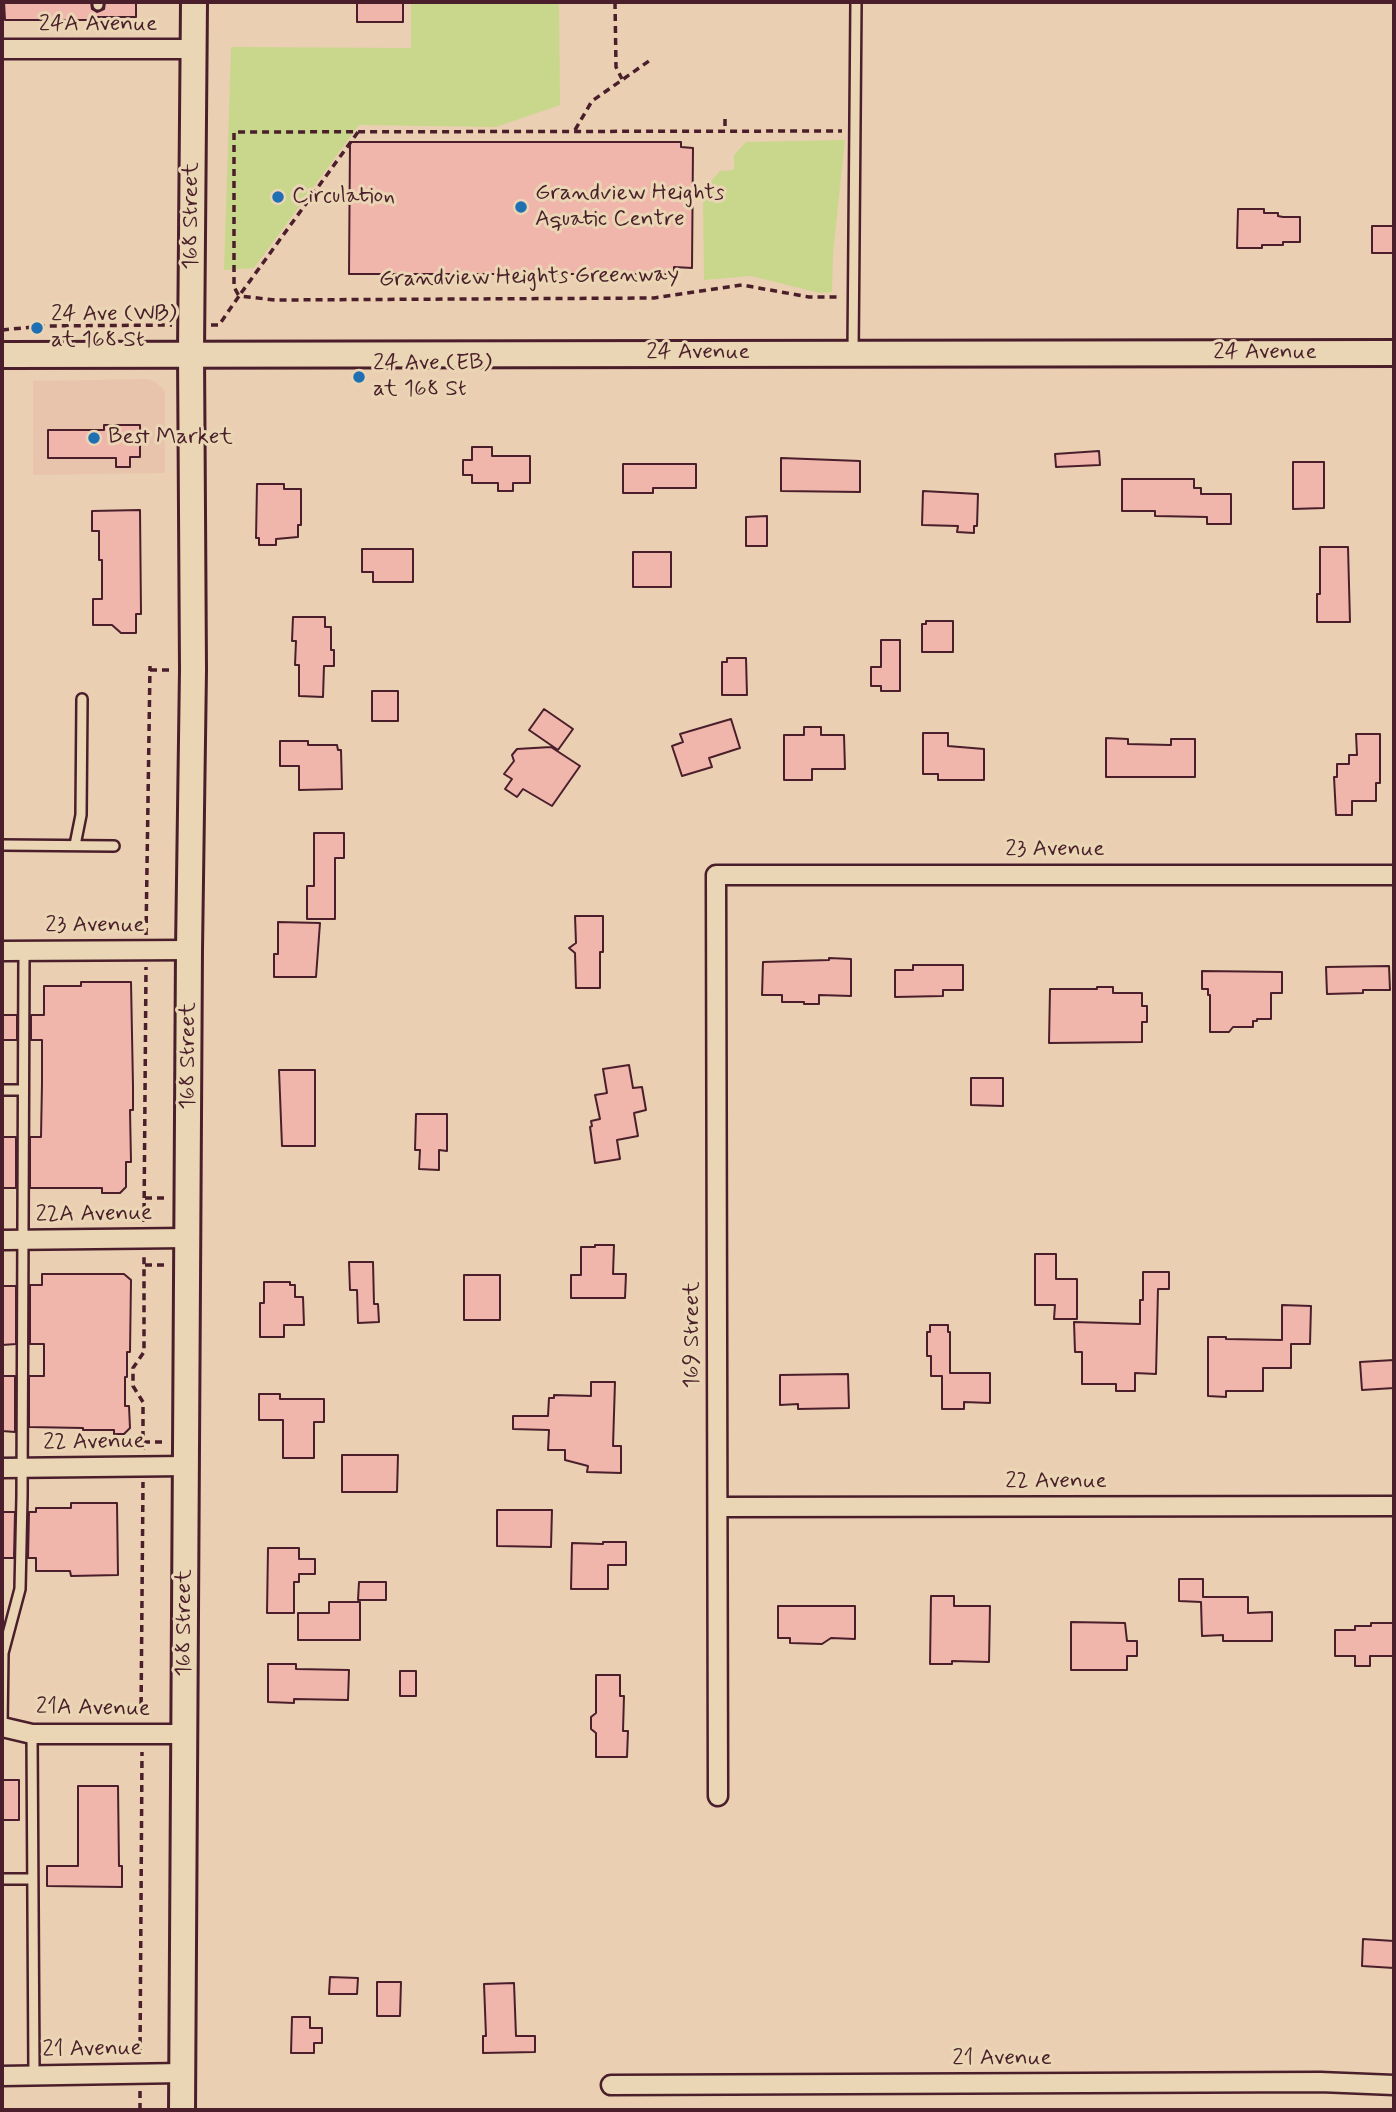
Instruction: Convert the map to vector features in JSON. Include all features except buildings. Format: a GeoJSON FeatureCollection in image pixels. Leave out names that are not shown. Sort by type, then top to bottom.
{"type":"FeatureCollection","features":[{"type":"Feature","properties":{"kind":"main road","name":"168 Street"},"geometry":{"type":"LineString","coordinates":[[182,2110],[193,670],[191,354],[194,2]]}},
{"type":"Feature","properties":{"kind":"main road","name":"24 Avenue"},"geometry":{"type":"LineString","coordinates":[[2,355],[1394,352]]}},
{"type":"Feature","properties":{"kind":"street","name":"24A Avenue"},"geometry":{"type":"LineString","coordinates":[[2,49],[194,49]]}},
{"type":"Feature","properties":{"kind":"street","name":"23 Avenue"},"geometry":{"type":"LineString","coordinates":[[716,875],[1394,875]]}},
{"type":"Feature","properties":{"kind":"street","name":"169 Street"},"geometry":{"type":"LineString","coordinates":[[716,875],[718,1796]]}},
{"type":"Feature","properties":{"kind":"street","name":"23 Avenue"},"geometry":{"type":"LineString","coordinates":[[2,951],[189,950]]}},
{"type":"Feature","properties":{"kind":"street","name":"22A Avenue"},"geometry":{"type":"LineString","coordinates":[[2,1240],[187,1238]]}},
{"type":"Feature","properties":{"kind":"street","name":"22 Avenue"},"geometry":{"type":"LineString","coordinates":[[2,1468],[186,1466]]}},
{"type":"Feature","properties":{"kind":"street","name":"22 Avenue"},"geometry":{"type":"LineString","coordinates":[[718,1507],[1394,1506]]}},
{"type":"Feature","properties":{"kind":"street","name":"21A Avenue"},"geometry":{"type":"LineString","coordinates":[[2,1727],[32,1734],[185,1734]]}},
{"type":"Feature","properties":{"kind":"street","name":"21 Avenue"},"geometry":{"type":"LineString","coordinates":[[2,2076],[182,2073]]}},
{"type":"Feature","properties":{"kind":"street","name":"21 Avenue"},"geometry":{"type":"LineString","coordinates":[[611,2085],[1306,2082],[1394,2085]]}},
{"type":"Feature","properties":{"kind":"lane"},"geometry":{"type":"LineString","coordinates":[[853,353],[856,2]]}},
{"type":"Feature","properties":{"kind":"lane"},"geometry":{"type":"LineString","coordinates":[[75,845],[81,815],[82,699]]}},
{"type":"Feature","properties":{"kind":"lane"},"geometry":{"type":"LineString","coordinates":[[2,845],[114,846]]}},
{"type":"Feature","properties":{"kind":"lane"},"geometry":{"type":"LineString","coordinates":[[2,1727],[3,1653],[19,1589],[24,951]]}},
{"type":"Feature","properties":{"kind":"lane"},"geometry":{"type":"LineString","coordinates":[[2,1090],[22,1090]]}},
{"type":"Feature","properties":{"kind":"lane"},"geometry":{"type":"LineString","coordinates":[[32,1734],[34,2075]]}},
{"type":"Feature","properties":{"kind":"lane"},"geometry":{"type":"LineString","coordinates":[[2,1878],[32,1879]]}},
{"type":"Feature","properties":{"kind":"path"},"geometry":{"type":"LineString","coordinates":[[615,2],[616,68],[622,80]]}},
{"type":"Feature","properties":{"kind":"path"},"geometry":{"type":"LineString","coordinates":[[575,131],[592,101],[649,61]]}},
{"type":"Feature","properties":{"kind":"path"},"geometry":{"type":"LineString","coordinates":[[725,118],[725,131]]}},
{"type":"Feature","properties":{"kind":"path"},"geometry":{"type":"LineString","coordinates":[[239,296],[234,287],[234,132],[855,131]]}},
{"type":"Feature","properties":{"kind":"path"},"geometry":{"type":"LineString","coordinates":[[219,325],[358,132]]}},
{"type":"Feature","properties":{"kind":"path","name":"Grandview Heights Greenway"},"geometry":{"type":"LineString","coordinates":[[239,296],[275,300],[654,298],[743,285],[809,297],[853,297]]}},
{"type":"Feature","properties":{"kind":"path"},"geometry":{"type":"LineString","coordinates":[[2,330],[43,326],[164,325]]}},
{"type":"Feature","properties":{"kind":"path"},"geometry":{"type":"LineString","coordinates":[[146,942],[150,666]]}},
{"type":"Feature","properties":{"kind":"path"},"geometry":{"type":"LineString","coordinates":[[144,1224],[146,959]]}},
{"type":"Feature","properties":{"kind":"path"},"geometry":{"type":"LineString","coordinates":[[143,1453],[143,1402],[133,1386],[133,1368],[144,1352],[144,1247]]}},
{"type":"Feature","properties":{"kind":"path"},"geometry":{"type":"LineString","coordinates":[[141,1710],[143,1478]]}},
{"type":"Feature","properties":{"kind":"path"},"geometry":{"type":"LineString","coordinates":[[140,2056],[142,1754]]}},
{"type":"Feature","properties":{"kind":"path"},"geometry":{"type":"LineString","coordinates":[[140,2090],[140,2110]]}},
{"type":"Feature","properties":{"kind":"shaded area"},"geometry":{"type":"Polygon","coordinates":[[[147,379],[156,382],[165,391],[165,473],[33,475],[33,381],[147,379]]]}},
{"type":"Feature","properties":{"kind":"green space"},"geometry":{"type":"Polygon","coordinates":[[[411,2],[559,2],[560,105],[496,127],[359,125],[254,268],[224,270],[231,47],[411,48],[411,2]]]}},
{"type":"Feature","properties":{"kind":"green space"},"geometry":{"type":"Polygon","coordinates":[[[845,140],[833,253],[832,292],[820,293],[751,276],[704,280],[703,190],[720,171],[734,170],[734,155],[746,142],[845,140]]]}},
{"type":"Feature","properties":{"kind":"place","name":"Circulation"},"geometry":{"type":"Point","coordinates":[278,197]}},
{"type":"Feature","properties":{"kind":"place","name":"Grandview Heights Aquatic Centre"},"geometry":{"type":"Point","coordinates":[521,207]}},
{"type":"Feature","properties":{"kind":"place","name":"24 Ave (WB) at 168 St"},"geometry":{"type":"Point","coordinates":[37,328]}},
{"type":"Feature","properties":{"kind":"place","name":"24 Ave (EB) at 168 St"},"geometry":{"type":"Point","coordinates":[359,377]}},
{"type":"Feature","properties":{"kind":"place","name":"Best Market"},"geometry":{"type":"Point","coordinates":[94,438]}}]}
